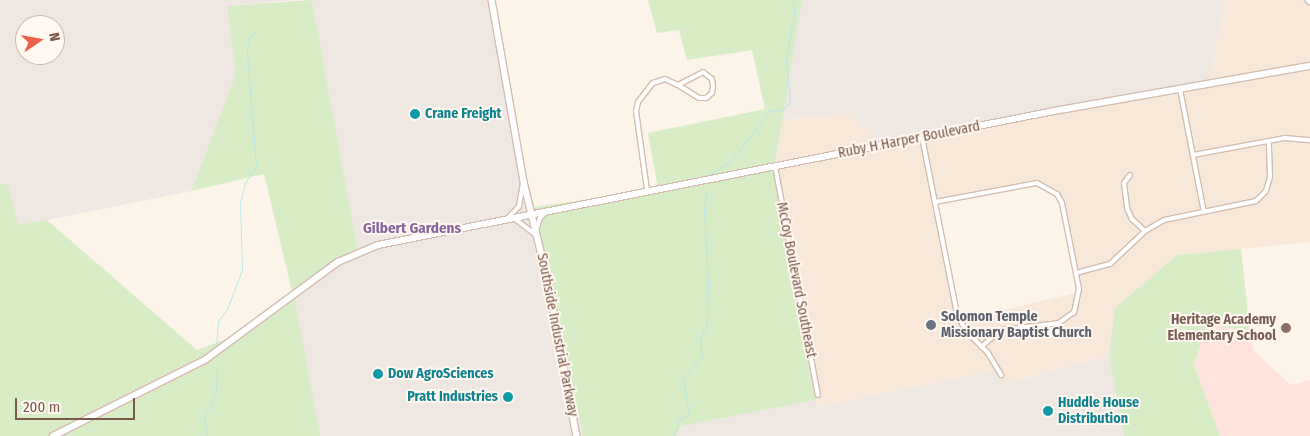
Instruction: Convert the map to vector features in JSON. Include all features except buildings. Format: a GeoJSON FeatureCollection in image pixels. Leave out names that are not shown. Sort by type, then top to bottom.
{"type":"FeatureCollection","features":[{"type":"Feature","properties":{"kind":"street","name":"Southside Industrial Parkway"},"geometry":{"type":"LineString","coordinates":[[492,0],[530,214],[548,280],[577,436]]}},
{"type":"Feature","properties":{"kind":"street","name":"Ruby H Harper Boulevard"},"geometry":{"type":"LineString","coordinates":[[53,436],[205,360],[326,269],[351,255],[378,245],[647,190],[922,137],[1310,66]]}},
{"type":"Feature","properties":{"kind":"street"},"geometry":{"type":"LineString","coordinates":[[647,190],[636,111],[638,102],[653,83],[665,79],[699,98],[712,93],[713,86],[712,80],[703,72],[678,85]]}},
{"type":"Feature","properties":{"kind":"street"},"geometry":{"type":"LineString","coordinates":[[1180,89],[1204,212]]}},
{"type":"Feature","properties":{"kind":"street"},"geometry":{"type":"LineString","coordinates":[[922,137],[957,314],[966,331],[981,347],[1001,375]]}},
{"type":"Feature","properties":{"kind":"street"},"geometry":{"type":"LineString","coordinates":[[1193,155],[1269,140],[1310,140]]}},
{"type":"Feature","properties":{"kind":"street"},"geometry":{"type":"LineString","coordinates":[[1076,273],[1110,264],[1145,231],[1164,220],[1247,204],[1264,194],[1270,177],[1269,140]]}},
{"type":"Feature","properties":{"kind":"street","name":"McCoy Boulevard Southeast"},"geometry":{"type":"LineString","coordinates":[[775,166],[818,395]]}},
{"type":"Feature","properties":{"kind":"street"},"geometry":{"type":"LineString","coordinates":[[1130,175],[1124,190],[1127,208],[1136,224],[1145,231]]}},
{"type":"Feature","properties":{"kind":"street"},"geometry":{"type":"LineString","coordinates":[[714,178],[715,185]]}},
{"type":"Feature","properties":{"kind":"street","name":"Southside Industrial Parkway"},"geometry":{"type":"LineString","coordinates":[[508,218],[519,206],[524,182]]}},
{"type":"Feature","properties":{"kind":"street"},"geometry":{"type":"LineString","coordinates":[[934,202],[1028,183],[1047,186],[1062,203],[1076,273],[1079,299],[1068,318],[1051,325],[1001,330],[981,347]]}},
{"type":"Feature","properties":{"kind":"street","name":"Southside Industrial Parkway"},"geometry":{"type":"LineString","coordinates":[[535,234],[540,218],[550,210]]}},
{"type":"Feature","properties":{"kind":"street"},"geometry":{"type":"LineString","coordinates":[[508,218],[523,222],[535,234]]}},
{"type":"Feature","properties":{"kind":"shaded area"},"geometry":{"type":"Polygon","coordinates":[[[0,0],[294,0],[227,6],[236,74],[191,191],[18,226],[8,185],[0,184],[0,0]]]}},
{"type":"Feature","properties":{"kind":"shaded area"},"geometry":{"type":"Polygon","coordinates":[[[312,0],[493,0],[510,112],[534,207],[583,436],[320,436],[293,295],[358,252],[312,0]]]}},
{"type":"Feature","properties":{"kind":"shaded area"},"geometry":{"type":"Polygon","coordinates":[[[802,0],[1225,0],[1209,82],[1075,111],[883,145],[848,113],[782,120],[802,0]]]}},
{"type":"Feature","properties":{"kind":"shaded area"},"geometry":{"type":"Polygon","coordinates":[[[1225,0],[1310,0],[1310,242],[1177,255],[1115,308],[1109,355],[1007,384],[997,370],[818,407],[775,164],[782,120],[848,113],[897,142],[1075,111],[1209,82],[1225,0]],[[1039,181],[933,199],[957,321],[1079,292],[1061,197],[1039,181]]]}},
{"type":"Feature","properties":{"kind":"shaded area"},"geometry":{"type":"Polygon","coordinates":[[[1207,323],[1250,332],[1253,350],[1291,385],[1310,380],[1310,436],[1220,436],[1194,365],[1207,323]]]}},
{"type":"Feature","properties":{"kind":"shaded area"},"geometry":{"type":"Polygon","coordinates":[[[1109,355],[1124,436],[676,436],[681,426],[816,400],[818,407],[997,370],[1007,384],[1109,355]]]}},
{"type":"Feature","properties":{"kind":"green space"},"geometry":{"type":"Polygon","coordinates":[[[312,0],[358,252],[294,295],[320,436],[0,436],[0,184],[8,184],[18,225],[47,220],[197,350],[224,340],[293,295],[264,174],[191,191],[236,74],[227,6],[312,0]]]}},
{"type":"Feature","properties":{"kind":"green space"},"geometry":{"type":"Polygon","coordinates":[[[648,0],[802,0],[775,164],[816,400],[681,426],[676,436],[583,436],[534,207],[658,189],[648,133],[765,109],[752,50],[687,60],[679,30],[657,33],[648,0]]]}},
{"type":"Feature","properties":{"kind":"green space"},"geometry":{"type":"Polygon","coordinates":[[[1241,249],[1250,332],[1207,323],[1194,365],[1220,436],[1124,436],[1109,355],[1115,308],[1177,255],[1241,249]]]}},
{"type":"Feature","properties":{"kind":"waterway"},"geometry":{"type":"LineString","coordinates":[[708,175],[729,163],[770,111],[782,110],[790,102],[786,61],[794,13],[793,0]]}},
{"type":"Feature","properties":{"kind":"waterway"},"geometry":{"type":"LineString","coordinates":[[216,346],[218,321],[227,309],[242,270],[240,203],[245,183],[256,166],[247,51],[248,39],[255,33]]}},
{"type":"Feature","properties":{"kind":"waterway"},"geometry":{"type":"LineString","coordinates":[[673,436],[679,420],[689,413],[683,378],[702,356],[700,339],[707,323],[708,281],[704,210],[707,189]]}},
{"type":"Feature","properties":{"kind":"waterway"},"geometry":{"type":"LineString","coordinates":[[207,436],[204,417],[216,392],[217,364]]}},
{"type":"Feature","properties":{"kind":"place","name":"Crane Freight"},"geometry":{"type":"Point","coordinates":[415,114]}},
{"type":"Feature","properties":{"kind":"place","name":"Solomon Temple Missionary Baptist Church"},"geometry":{"type":"Point","coordinates":[931,325]}},
{"type":"Feature","properties":{"kind":"place","name":"Heritage Academy Elementary School"},"geometry":{"type":"Point","coordinates":[1286,328]}},
{"type":"Feature","properties":{"kind":"place","name":"Dow AgroSciences"},"geometry":{"type":"Point","coordinates":[378,374]}},
{"type":"Feature","properties":{"kind":"place","name":"Pratt Industries"},"geometry":{"type":"Point","coordinates":[508,397]}},
{"type":"Feature","properties":{"kind":"place","name":"Huddle House Distribution"},"geometry":{"type":"Point","coordinates":[1048,411]}},
{"type":"Feature","properties":{"kind":"district","name":"Gilbert Gardens"},"geometry":{"type":"Point","coordinates":[412,229]}}]}
